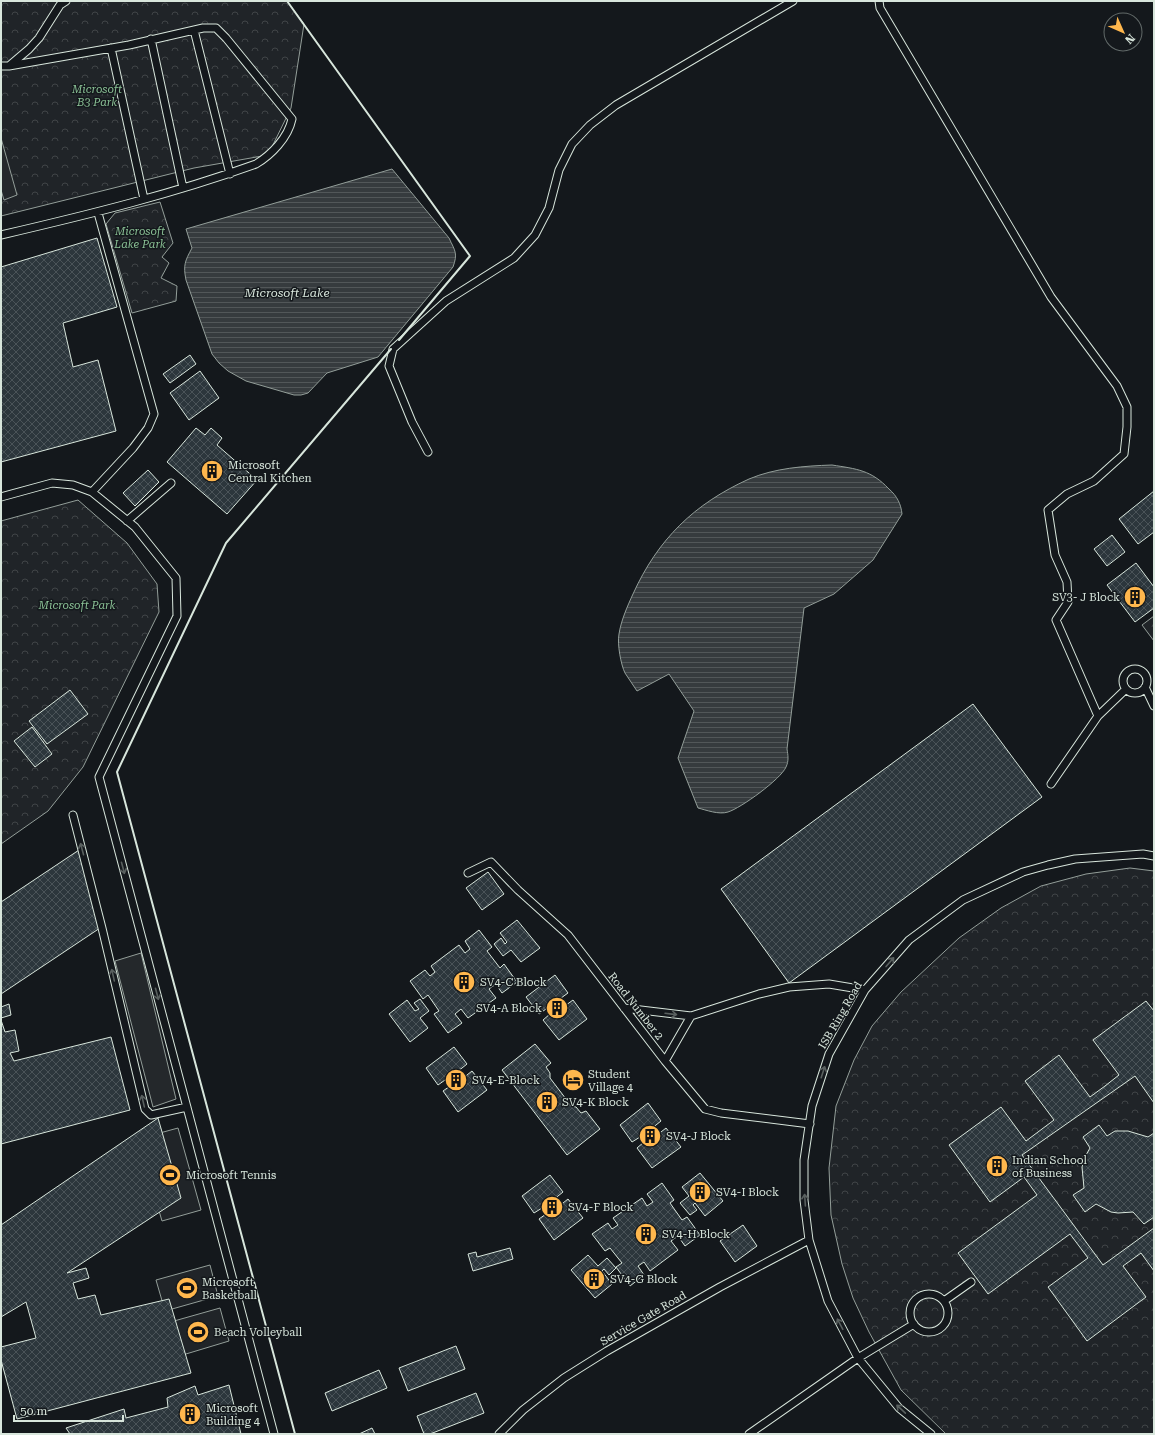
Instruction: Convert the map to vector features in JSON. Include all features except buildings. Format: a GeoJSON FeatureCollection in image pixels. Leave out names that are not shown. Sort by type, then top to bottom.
{"type":"FeatureCollection","features":[{"type":"Feature","properties":{"kind":"lane"},"geometry":{"type":"LineString","coordinates":[[9,66],[29,49],[39,38],[60,5],[66,1]]}},
{"type":"Feature","properties":{"kind":"lane"},"geometry":{"type":"LineString","coordinates":[[428,452],[412,422],[389,366],[393,349],[446,301],[514,258],[535,234],[549,208],[559,170],[572,144],[590,125],[616,105],[793,1]]}},
{"type":"Feature","properties":{"kind":"lane"},"geometry":{"type":"LineString","coordinates":[[878,1],[880,8],[1051,297],[1117,386],[1127,407],[1127,427],[1124,454],[1094,481],[1067,494],[1048,510],[1055,555],[1067,582],[1068,602],[1056,620],[1098,716]]}},
{"type":"Feature","properties":{"kind":"lane"},"geometry":{"type":"LineString","coordinates":[[1,66],[9,66],[111,48],[203,28],[216,28],[226,38],[292,120],[285,136],[266,158],[256,164],[230,174],[98,213],[1,235]]}},
{"type":"Feature","properties":{"kind":"lane"},"geometry":{"type":"LineString","coordinates":[[194,30],[230,174]]}},
{"type":"Feature","properties":{"kind":"lane"},"geometry":{"type":"LineString","coordinates":[[151,39],[183,188]]}},
{"type":"Feature","properties":{"kind":"lane"},"geometry":{"type":"LineString","coordinates":[[111,48],[144,199]]}},
{"type":"Feature","properties":{"kind":"lane"},"geometry":{"type":"LineString","coordinates":[[92,492],[133,448],[148,428],[154,414],[98,213]]}},
{"type":"Feature","properties":{"kind":"lane"},"geometry":{"type":"LineString","coordinates":[[1,497],[52,483],[73,485],[92,492],[135,527],[176,578],[177,616],[99,776],[274,1434]]}},
{"type":"Feature","properties":{"kind":"lane"},"geometry":{"type":"LineString","coordinates":[[127,521],[171,483]]}},
{"type":"Feature","properties":{"kind":"lane"},"geometry":{"type":"LineString","coordinates":[[1126,689],[1123,680],[1128,671],[1137,669],[1145,675],[1145,687],[1154,706]]}},
{"type":"Feature","properties":{"kind":"lane"},"geometry":{"type":"LineString","coordinates":[[1126,689],[1138,692],[1145,687]]}},
{"type":"Feature","properties":{"kind":"lane"},"geometry":{"type":"LineString","coordinates":[[1051,784],[1098,716],[1126,689]]}},
{"type":"Feature","properties":{"kind":"lane"},"geometry":{"type":"LineString","coordinates":[[73,815],[145,1108],[151,1115],[187,1107]]}},
{"type":"Feature","properties":{"kind":"lane","name":"ISB Ring Road"},"geometry":{"type":"LineString","coordinates":[[931,1434],[899,1408],[858,1358],[828,1302],[810,1240],[804,1200],[804,1160],[812,1106],[829,1054],[865,990],[909,940],[963,900],[1023,872],[1048,864],[1075,859],[1143,854],[1154,856]]}},
{"type":"Feature","properties":{"kind":"lane","name":"Road Number 2"},"geometry":{"type":"LineString","coordinates":[[468,873],[491,862],[518,890],[568,935],[665,1061],[705,1109],[721,1113],[810,1124]]}},
{"type":"Feature","properties":{"kind":"lane"},"geometry":{"type":"LineString","coordinates":[[624,1008],[691,1016],[759,994],[789,987],[829,984],[865,990]]}},
{"type":"Feature","properties":{"kind":"lane"},"geometry":{"type":"LineString","coordinates":[[665,1061],[691,1016]]}},
{"type":"Feature","properties":{"kind":"lane","name":"Service Gate Road"},"geometry":{"type":"LineString","coordinates":[[499,1434],[523,1410],[558,1383],[607,1351],[720,1287],[810,1240]]}},
{"type":"Feature","properties":{"kind":"lane"},"geometry":{"type":"LineString","coordinates":[[944,1301],[971,1282]]}},
{"type":"Feature","properties":{"kind":"lane"},"geometry":{"type":"LineString","coordinates":[[929,1293],[939,1296],[944,1301],[949,1313],[946,1323],[939,1330],[929,1332],[920,1330],[914,1324],[910,1313],[912,1303],[920,1296],[929,1293]]}},
{"type":"Feature","properties":{"kind":"lane"},"geometry":{"type":"LineString","coordinates":[[749,1434],[858,1358],[914,1324]]}},
{"type":"Feature","properties":{"kind":"green space","name":"Microsoft B3 Park"},"geometry":{"type":"Polygon","coordinates":[[[1,1],[287,1],[304,24],[291,108],[268,155],[194,168],[1,216],[1,1]]]}},
{"type":"Feature","properties":{"kind":"green space","name":"Microsoft Lake Park"},"geometry":{"type":"Polygon","coordinates":[[[160,202],[173,243],[162,257],[169,263],[161,278],[177,286],[176,301],[132,313],[106,224],[115,213],[160,202]]]}},
{"type":"Feature","properties":{"kind":"green space","name":"Microsoft Park"},"geometry":{"type":"Polygon","coordinates":[[[78,500],[127,543],[157,584],[159,612],[83,767],[48,811],[1,844],[1,521],[78,500]]]}},
{"type":"Feature","properties":{"kind":"green space"},"geometry":{"type":"Polygon","coordinates":[[[1154,616],[1154,641],[1142,625],[1154,616]]]}},
{"type":"Feature","properties":{"kind":"green space"},"geometry":{"type":"Polygon","coordinates":[[[1130,868],[1154,871],[1154,1434],[946,1434],[901,1390],[869,1332],[853,1298],[842,1264],[831,1215],[829,1168],[836,1106],[854,1060],[872,1026],[901,992],[959,938],[1001,908],[1041,886],[1086,874],[1130,868]]]}},
{"type":"Feature","properties":{"kind":"green space","name":"Microsoft Tennis"},"geometry":{"type":"Polygon","coordinates":[[[178,1128],[201,1210],[162,1221],[138,1139],[178,1128]]]}},
{"type":"Feature","properties":{"kind":"green space","name":"Microsoft Basketball"},"geometry":{"type":"Polygon","coordinates":[[[210,1265],[218,1296],[165,1311],[156,1280],[210,1265]]]}},
{"type":"Feature","properties":{"kind":"green space","name":"Beach Volleyball"},"geometry":{"type":"Polygon","coordinates":[[[220,1308],[229,1341],[176,1357],[167,1323],[220,1308]]]}},
{"type":"Feature","properties":{"kind":"shaded area"},"geometry":{"type":"Polygon","coordinates":[[[1,138],[17,195],[4,200],[1,190],[1,138]]]}},
{"type":"Feature","properties":{"kind":"shaded area"},"geometry":{"type":"Polygon","coordinates":[[[141,953],[176,1099],[153,1107],[115,961],[141,953]]]}},
{"type":"Feature","properties":{"kind":"water","name":"Microsoft Lake"},"geometry":{"type":"Polygon","coordinates":[[[392,169],[449,238],[455,252],[453,267],[378,357],[327,373],[308,393],[294,395],[246,381],[228,371],[212,354],[186,280],[185,263],[192,248],[186,229],[392,169]]]}},
{"type":"Feature","properties":{"kind":"water"},"geometry":{"type":"Polygon","coordinates":[[[832,465],[863,471],[876,478],[896,497],[900,504],[902,514],[873,560],[834,594],[804,608],[787,749],[788,760],[783,772],[777,779],[760,792],[742,805],[728,812],[717,813],[698,808],[678,758],[694,711],[669,674],[637,691],[625,673],[620,654],[619,634],[626,609],[643,574],[666,540],[680,525],[711,500],[749,479],[769,472],[800,467],[832,465]]]}},
{"type":"Feature","properties":{"kind":"wall"},"geometry":{"type":"LineString","coordinates":[[287,1],[470,256],[399,340]]}},
{"type":"Feature","properties":{"kind":"wall"},"geometry":{"type":"LineString","coordinates":[[295,1434],[117,772],[226,543],[391,349]]}},
{"type":"Feature","properties":{"kind":"place","name":"Microsoft Central Kitchen"},"geometry":{"type":"Point","coordinates":[212,471]}},
{"type":"Feature","properties":{"kind":"place","name":"SV3- J Block"},"geometry":{"type":"Point","coordinates":[1135,597]}},
{"type":"Feature","properties":{"kind":"place","name":"SV4-C Block"},"geometry":{"type":"Point","coordinates":[464,982]}},
{"type":"Feature","properties":{"kind":"place","name":"SV4-A Block"},"geometry":{"type":"Point","coordinates":[557,1008]}},
{"type":"Feature","properties":{"kind":"place","name":"SV4-E-Block"},"geometry":{"type":"Point","coordinates":[456,1080]}},
{"type":"Feature","properties":{"kind":"place","name":"Student Village 4"},"geometry":{"type":"Point","coordinates":[573,1080]}},
{"type":"Feature","properties":{"kind":"place","name":"SV4-K Block"},"geometry":{"type":"Point","coordinates":[547,1102]}},
{"type":"Feature","properties":{"kind":"place","name":"SV4-J Block"},"geometry":{"type":"Point","coordinates":[650,1136]}},
{"type":"Feature","properties":{"kind":"place","name":"Indian School of Business"},"geometry":{"type":"Point","coordinates":[997,1166]}},
{"type":"Feature","properties":{"kind":"place","name":"Microsoft Tennis"},"geometry":{"type":"Point","coordinates":[170,1175]}},
{"type":"Feature","properties":{"kind":"place","name":"SV4-I Block"},"geometry":{"type":"Point","coordinates":[700,1192]}},
{"type":"Feature","properties":{"kind":"place","name":"SV4-F Block"},"geometry":{"type":"Point","coordinates":[552,1207]}},
{"type":"Feature","properties":{"kind":"place","name":"SV4-H Block"},"geometry":{"type":"Point","coordinates":[646,1234]}},
{"type":"Feature","properties":{"kind":"place","name":"SV4-G Block"},"geometry":{"type":"Point","coordinates":[594,1279]}},
{"type":"Feature","properties":{"kind":"place","name":"Microsoft Basketball"},"geometry":{"type":"Point","coordinates":[187,1288]}},
{"type":"Feature","properties":{"kind":"place","name":"Beach Volleyball"},"geometry":{"type":"Point","coordinates":[198,1332]}},
{"type":"Feature","properties":{"kind":"place","name":"Microsoft Building 4"},"geometry":{"type":"Point","coordinates":[190,1414]}}]}
